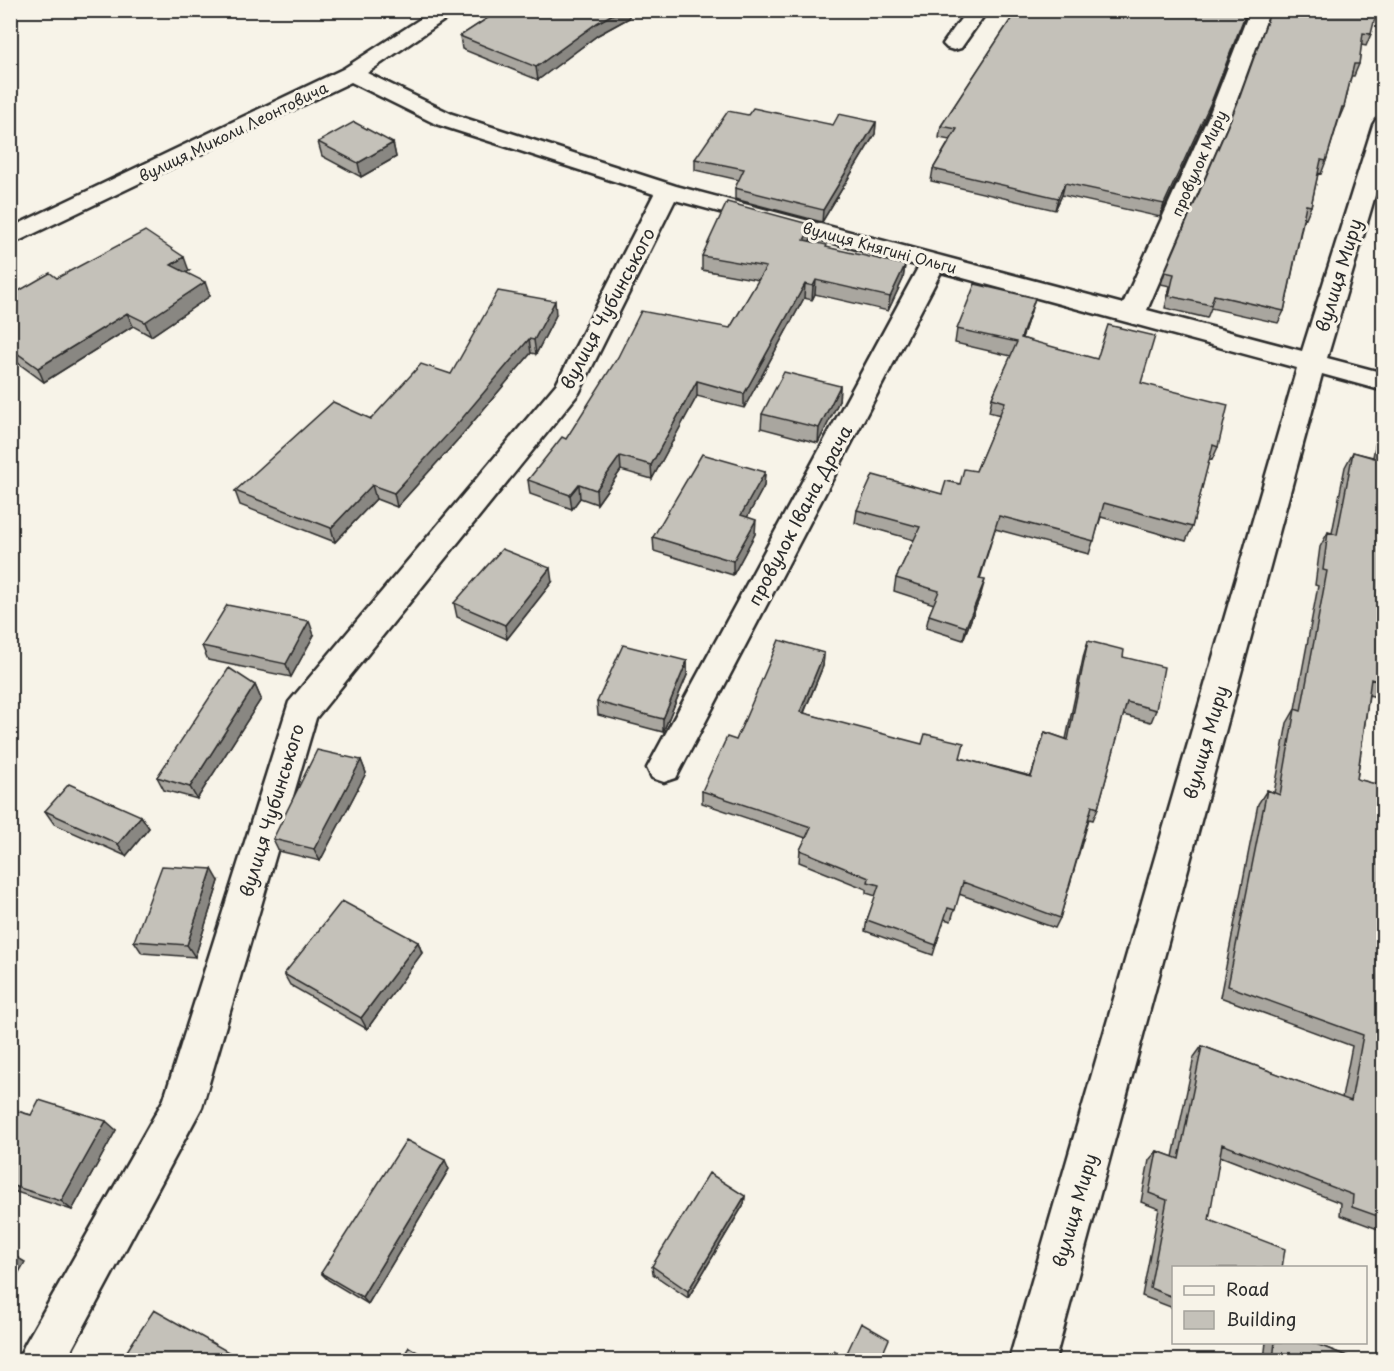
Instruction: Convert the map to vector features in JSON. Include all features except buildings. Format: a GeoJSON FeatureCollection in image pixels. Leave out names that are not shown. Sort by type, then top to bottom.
{"type":"FeatureCollection","features":[{"type":"Feature","properties":{"kind":"street","name":"вулиця Миколи Леонтовича"},"geometry":{"type":"LineString","coordinates":[[10,238],[351,74],[449,10]]}},
{"type":"Feature","properties":{"kind":"street"},"geometry":{"type":"LineString","coordinates":[[954,44],[978,10]]}},
{"type":"Feature","properties":{"kind":"street","name":"провулок Миру"},"geometry":{"type":"LineString","coordinates":[[1132,314],[1221,112],[1260,10]]}},
{"type":"Feature","properties":{"kind":"street","name":"вулиця Княгині Ольги"},"geometry":{"type":"LineString","coordinates":[[351,74],[444,119],[668,191],[1383,381]]}},
{"type":"Feature","properties":{"kind":"street","name":"вулиця Миру"},"geometry":{"type":"LineString","coordinates":[[1032,1360],[1312,362],[1383,125]]}},
{"type":"Feature","properties":{"kind":"street","name":"вулиця Чубинського"},"geometry":{"type":"LineString","coordinates":[[41,1360],[183,1107],[301,712],[568,387],[668,191]]}},
{"type":"Feature","properties":{"kind":"street","name":"провулок Івана Драча"},"geometry":{"type":"LineString","coordinates":[[664,768],[934,262]]}}]}
